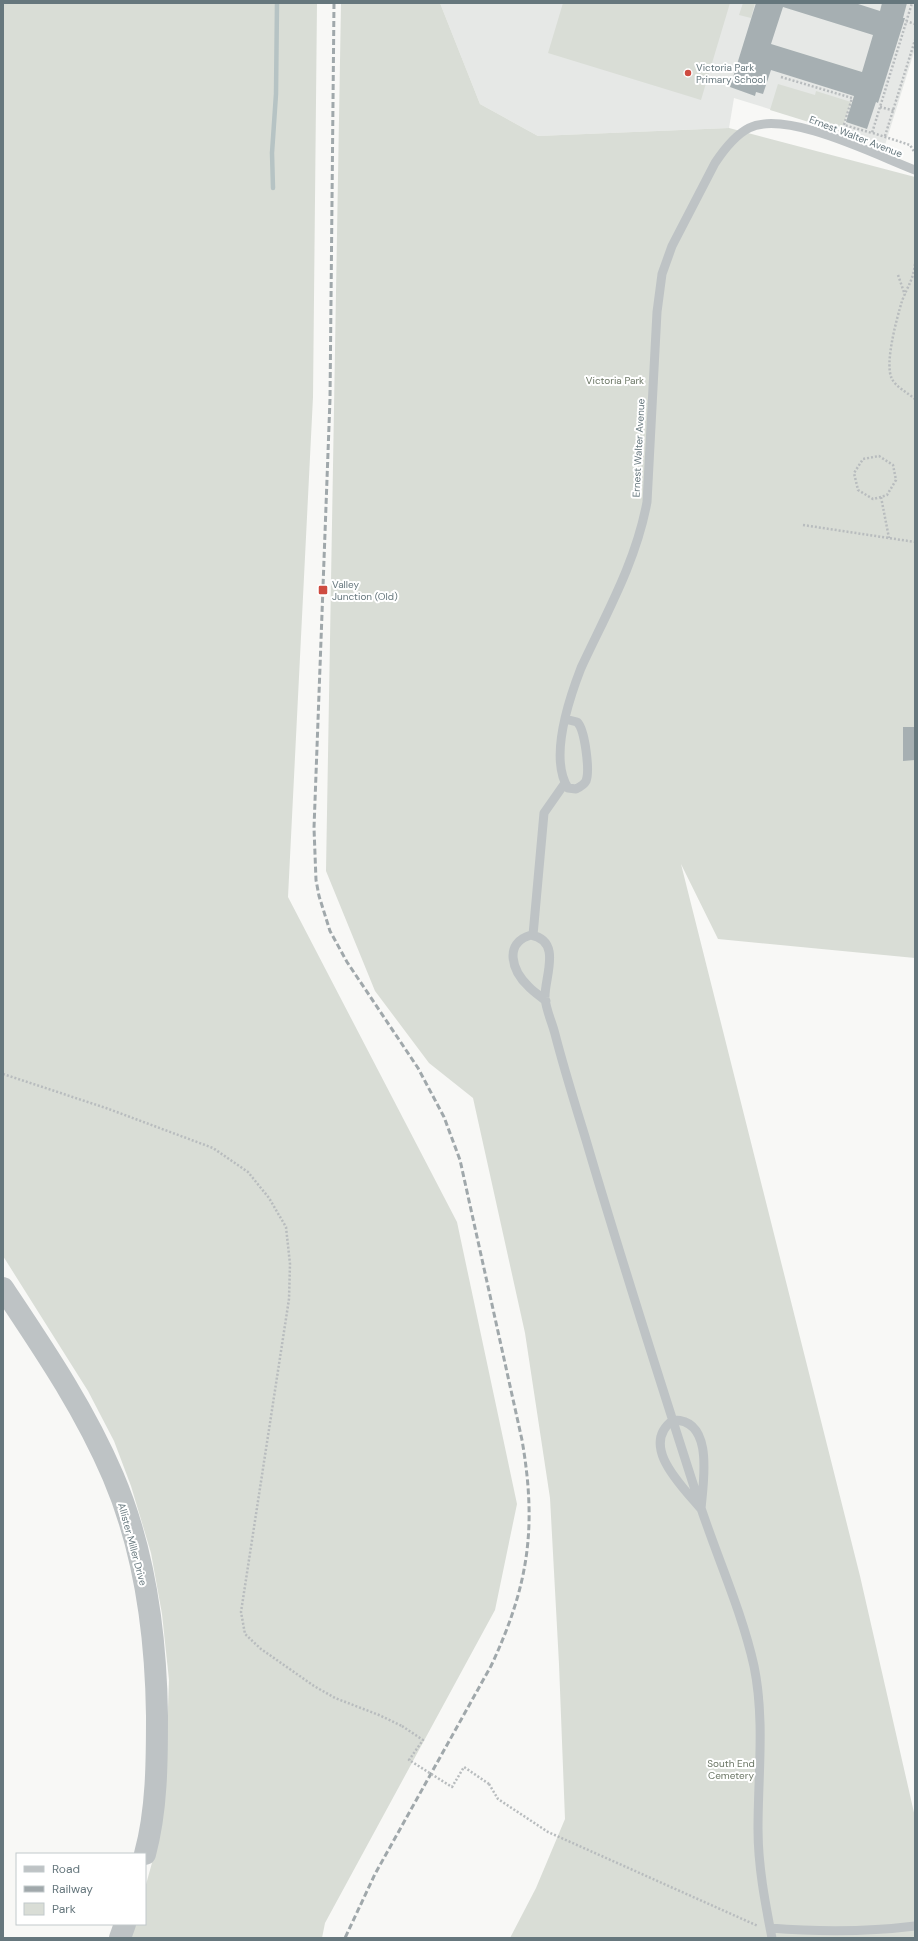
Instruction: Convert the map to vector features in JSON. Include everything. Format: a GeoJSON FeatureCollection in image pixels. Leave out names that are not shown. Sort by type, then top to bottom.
{"type":"FeatureCollection","features":[{"type":"Feature","properties":{"kind":"street","name":"Allister Miller Drive"},"geometry":{"type":"LineString","coordinates":[[3,1288],[46,1351],[86,1419],[113,1476],[130,1526],[142,1570],[152,1631],[156,1676],[157,1751],[153,1806],[145,1853]]}},
{"type":"Feature","properties":{"kind":"street"},"geometry":{"type":"LineString","coordinates":[[120,1938],[125,1925]]}},
{"type":"Feature","properties":{"kind":"lane","name":"Ernest Walter Avenue"},"geometry":{"type":"LineString","coordinates":[[566,785],[561,762],[561,746],[565,720],[580,668],[622,583],[644,522],[648,487],[650,412],[657,312],[662,274],[672,246],[715,163],[722,153],[748,128],[764,123],[773,123],[803,128],[826,135],[915,170]]}},
{"type":"Feature","properties":{"kind":"lane"},"geometry":{"type":"LineString","coordinates":[[533,935],[544,813],[566,785],[572,789],[580,788],[586,781],[587,768],[585,742],[580,725],[573,720],[565,720]]}},
{"type":"Feature","properties":{"kind":"lane"},"geometry":{"type":"LineString","coordinates":[[546,1001],[528,987],[517,971],[513,958],[513,952],[518,941],[524,937],[533,935],[541,940],[550,955],[550,971],[546,988],[546,1001],[600,1186],[701,1509],[741,1618],[748,1642],[757,1684],[761,1716],[758,1832],[761,1878],[772,1938]]}},
{"type":"Feature","properties":{"kind":"lane"},"geometry":{"type":"LineString","coordinates":[[673,1420],[680,1420],[690,1424],[697,1432],[702,1445],[705,1466],[701,1509],[687,1494],[662,1457],[662,1433],[673,1420]]}},
{"type":"Feature","properties":{"kind":"lane"},"geometry":{"type":"LineString","coordinates":[[770,1928],[808,1931],[883,1930],[915,1926]]}},
{"type":"Feature","properties":{"kind":"path"},"geometry":{"type":"LineString","coordinates":[[872,133],[912,3]]}},
{"type":"Feature","properties":{"kind":"path"},"geometry":{"type":"LineString","coordinates":[[906,21],[915,24]]}},
{"type":"Feature","properties":{"kind":"path"},"geometry":{"type":"LineString","coordinates":[[885,136],[915,40]]}},
{"type":"Feature","properties":{"kind":"path"},"geometry":{"type":"LineString","coordinates":[[781,77],[852,98],[844,125],[885,136],[910,145],[915,153]]}},
{"type":"Feature","properties":{"kind":"path"},"geometry":{"type":"LineString","coordinates":[[880,107],[894,111]]}},
{"type":"Feature","properties":{"kind":"path"},"geometry":{"type":"LineString","coordinates":[[915,264],[914,276],[905,296],[891,353],[889,369],[893,380],[915,399]]}},
{"type":"Feature","properties":{"kind":"path"},"geometry":{"type":"LineString","coordinates":[[898,275],[905,296]]}},
{"type":"Feature","properties":{"kind":"path"},"geometry":{"type":"LineString","coordinates":[[879,456],[892,465],[896,480],[887,495],[881,497],[872,498],[858,490],[854,473],[863,460],[879,456]]}},
{"type":"Feature","properties":{"kind":"path"},"geometry":{"type":"LineString","coordinates":[[881,497],[889,538]]}},
{"type":"Feature","properties":{"kind":"path"},"geometry":{"type":"LineString","coordinates":[[803,525],[915,542]]}},
{"type":"Feature","properties":{"kind":"path"},"geometry":{"type":"LineString","coordinates":[[3,1074],[106,1108],[213,1148],[248,1172],[269,1198],[286,1227],[290,1264],[289,1298],[241,1612],[245,1634],[260,1649],[319,1689],[335,1698],[379,1715],[402,1726],[423,1740],[409,1760],[452,1787],[464,1767],[489,1784],[498,1799],[548,1832],[756,1926],[770,1928]]}},
{"type":"Feature","properties":{"kind":"shaded area","name":"Victoria Park Primary School"},"geometry":{"type":"Polygon","coordinates":[[[440,3],[915,3],[915,49],[885,145],[734,98],[729,128],[538,136],[480,104],[440,3]]]}},
{"type":"Feature","properties":{"kind":"green space"},"geometry":{"type":"Polygon","coordinates":[[[3,3],[317,3],[313,397],[288,897],[457,1222],[517,1504],[495,1610],[325,1923],[322,1938],[130,1938],[135,1925],[146,1925],[146,1884],[155,1852],[166,1763],[169,1680],[162,1614],[151,1553],[131,1486],[114,1441],[88,1391],[3,1256],[3,3]]]}},
{"type":"Feature","properties":{"kind":"green space"},"geometry":{"type":"Polygon","coordinates":[[[341,3],[440,3],[480,104],[538,136],[729,128],[915,177],[915,958],[718,939],[681,864],[860,1576],[915,1817],[915,1938],[510,1938],[536,1888],[565,1819],[559,1664],[550,1498],[525,1333],[473,1098],[429,1063],[375,991],[326,871],[341,3]]]}},
{"type":"Feature","properties":{"kind":"green space"},"geometry":{"type":"Polygon","coordinates":[[[563,3],[730,3],[701,100],[548,53],[563,3]]]}},
{"type":"Feature","properties":{"kind":"green space"},"geometry":{"type":"Polygon","coordinates":[[[743,3],[755,3],[751,18],[739,15],[743,3]]]}},
{"type":"Feature","properties":{"kind":"green space"},"geometry":{"type":"Polygon","coordinates":[[[778,84],[815,95],[816,91],[851,102],[841,132],[770,110],[778,84]]]}},
{"type":"Feature","properties":{"kind":"building"},"geometry":{"type":"Polygon","coordinates":[[[756,3],[855,3],[880,11],[882,3],[907,3],[903,18],[905,18],[878,103],[876,102],[867,129],[846,122],[854,96],[771,70],[763,94],[756,92],[755,96],[730,87],[756,3]],[[783,7],[771,44],[862,72],[873,35],[783,7]]]}},
{"type":"Feature","properties":{"kind":"building"},"geometry":{"type":"Polygon","coordinates":[[[903,727],[915,727],[915,760],[903,761],[903,727]]]}},
{"type":"Feature","properties":{"kind":"waterway"},"geometry":{"type":"LineString","coordinates":[[273,188],[272,153],[276,94],[277,3]]}},
{"type":"Feature","properties":{"kind":"railway"},"geometry":{"type":"LineString","coordinates":[[334,3],[330,399],[314,828],[316,880],[319,896],[330,931],[347,962],[418,1068],[444,1117],[460,1160],[522,1440],[527,1471],[529,1501],[529,1528],[526,1555],[514,1609],[504,1637],[491,1666],[375,1874],[345,1938]]}},
{"type":"Feature","properties":{"kind":"place","name":"Victoria Park Primary School"},"geometry":{"type":"Point","coordinates":[688,73]}},
{"type":"Feature","properties":{"kind":"place","name":"Valley Junction (Old)"},"geometry":{"type":"Point","coordinates":[323,590]}},
{"type":"Feature","properties":{"kind":"park label","name":"Victoria Park"},"geometry":{"type":"Point","coordinates":[615,380]}},
{"type":"Feature","properties":{"kind":"park label","name":"South End Cemetery"},"geometry":{"type":"Point","coordinates":[731,1768]}}]}
